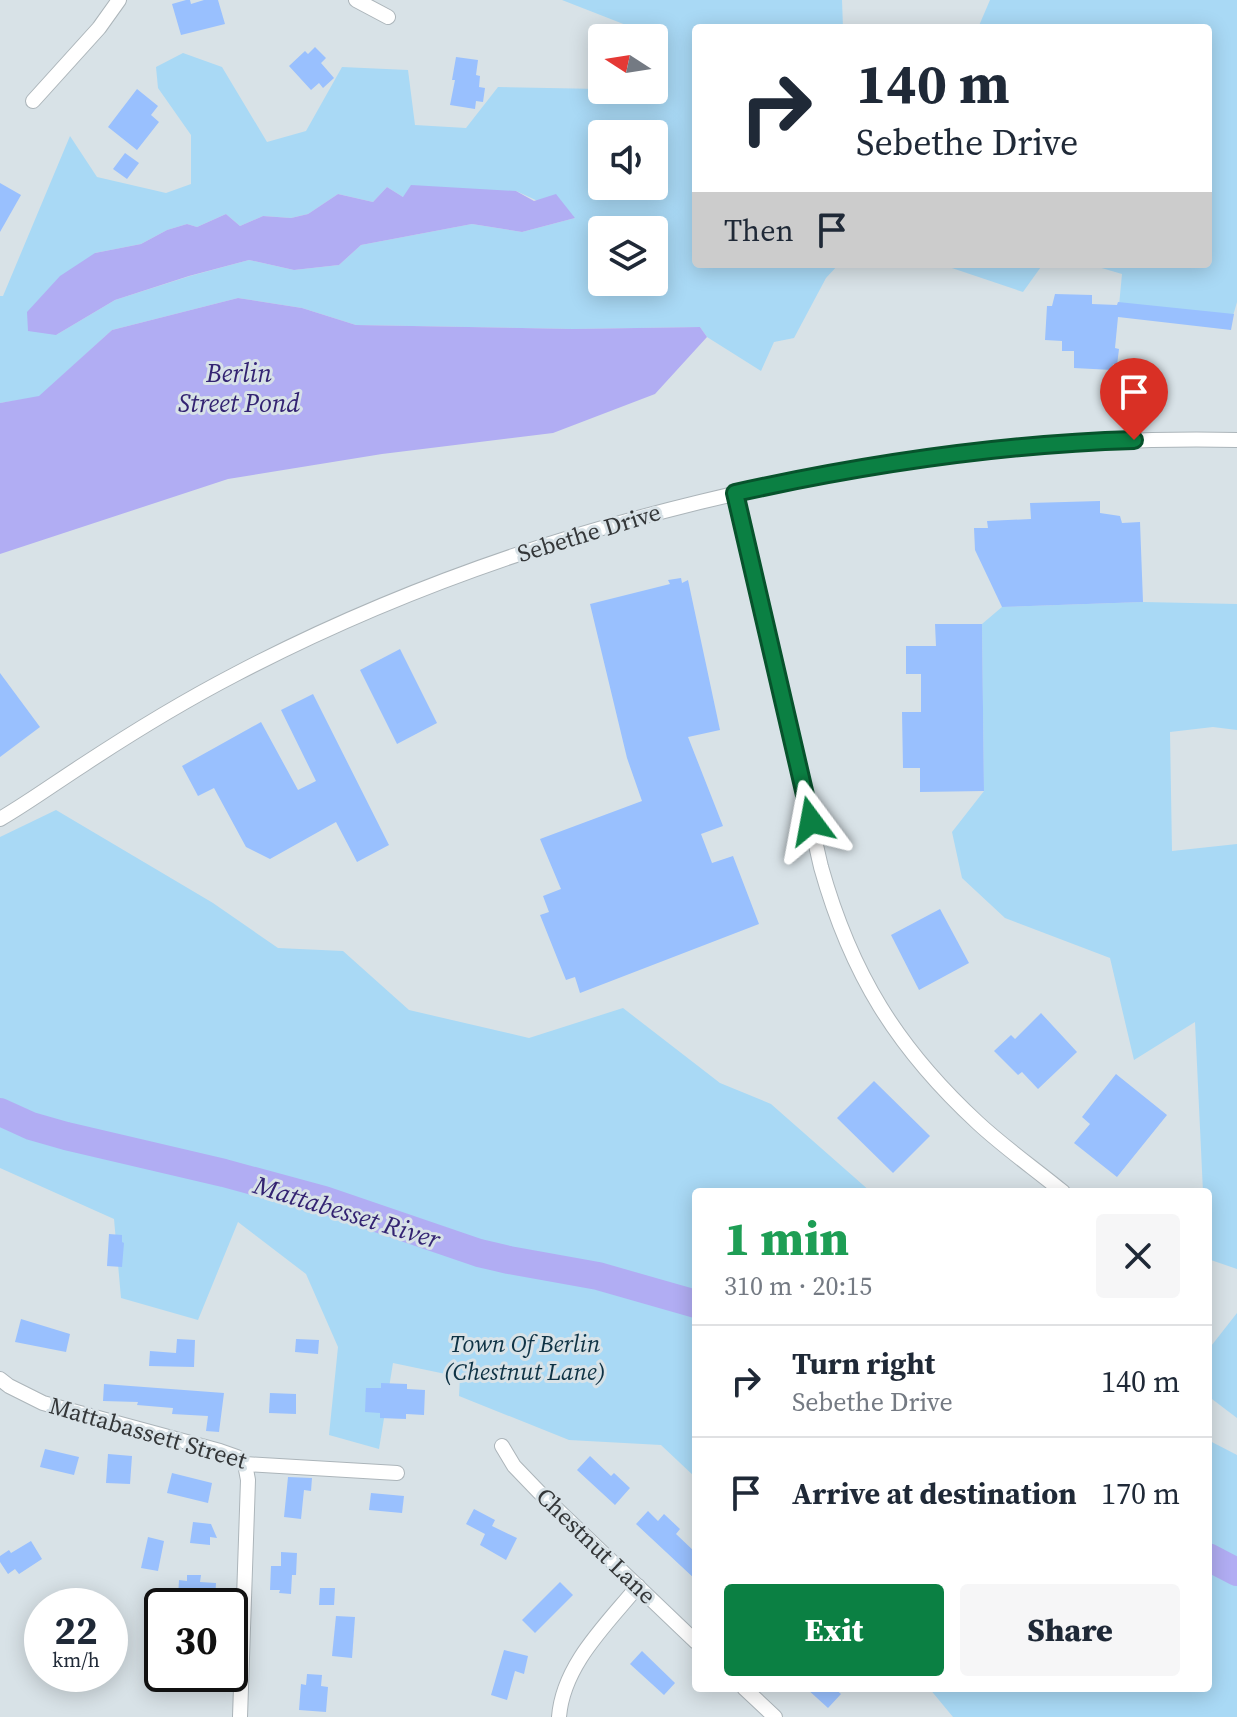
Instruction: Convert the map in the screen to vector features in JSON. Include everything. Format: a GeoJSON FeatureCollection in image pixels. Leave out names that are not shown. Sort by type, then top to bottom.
{"type":"FeatureCollection","features":[{"type":"Feature","properties":{"kind":"street"},"geometry":{"type":"LineString","coordinates":[[33,101],[99,28],[119,0]]}},
{"type":"Feature","properties":{"kind":"street"},"geometry":{"type":"LineString","coordinates":[[356,0],[388,17]]}},
{"type":"Feature","properties":{"kind":"street","name":"Sebethe Drive"},"geometry":{"type":"LineString","coordinates":[[0,819],[181,704],[270,657],[430,586],[565,538],[735,493],[894,462],[1036,445],[1179,439],[1237,440]]}},
{"type":"Feature","properties":{"kind":"street"},"geometry":{"type":"LineString","coordinates":[[735,493],[821,867],[849,949],[868,988],[919,1063],[981,1126],[1058,1188]]}},
{"type":"Feature","properties":{"kind":"street","name":"Mattabassett Street"},"geometry":{"type":"LineString","coordinates":[[0,1379],[43,1403],[220,1451],[237,1457],[245,1464],[397,1473]]}},
{"type":"Feature","properties":{"kind":"street","name":"Chestnut Lane"},"geometry":{"type":"LineString","coordinates":[[502,1446],[514,1466],[539,1492],[692,1638]]}},
{"type":"Feature","properties":{"kind":"street"},"geometry":{"type":"LineString","coordinates":[[240,1717],[248,1480],[245,1464]]}},
{"type":"Feature","properties":{"kind":"street"},"geometry":{"type":"LineString","coordinates":[[559,1717],[568,1679],[581,1657],[638,1586]]}},
{"type":"Feature","properties":{"kind":"street"},"geometry":{"type":"LineString","coordinates":[[748,1692],[775,1717]]}},
{"type":"Feature","properties":{"kind":"green space"},"geometry":{"type":"Polygon","coordinates":[[[562,0],[842,0],[843,24],[692,24],[692,268],[835,268],[826,278],[794,338],[774,342],[761,371],[707,337],[700,327],[573,329],[356,325],[302,308],[238,298],[112,330],[39,397],[0,403],[0,296],[3,296],[70,136],[97,177],[166,193],[191,184],[191,135],[158,88],[156,67],[183,53],[222,67],[267,142],[306,131],[342,67],[408,70],[415,125],[466,128],[498,87],[588,89],[588,104],[668,104],[668,24],[623,24],[562,0]],[[387,187],[373,202],[338,194],[308,214],[291,218],[263,216],[240,226],[226,214],[197,227],[187,224],[167,230],[141,244],[95,253],[56,335],[115,300],[249,260],[294,270],[339,265],[361,245],[472,224],[522,232],[575,218],[516,191],[403,197],[387,187]]]}},
{"type":"Feature","properties":{"kind":"green space"},"geometry":{"type":"Polygon","coordinates":[[[990,0],[1237,0],[1237,302],[1230,326],[1118,316],[1122,274],[1102,268],[1212,268],[1212,24],[980,24],[990,0]]]}},
{"type":"Feature","properties":{"kind":"green space"},"geometry":{"type":"Polygon","coordinates":[[[952,268],[1040,268],[1023,292],[952,268]]]}},
{"type":"Feature","properties":{"kind":"green space"},"geometry":{"type":"Polygon","coordinates":[[[1143,602],[1237,604],[1237,730],[1213,727],[1170,732],[1172,851],[1237,844],[1237,1269],[1212,1260],[1212,1188],[1203,1188],[1195,1022],[1134,1060],[1110,958],[1005,918],[962,878],[952,832],[984,791],[982,624],[1002,607],[1143,602]]]}},
{"type":"Feature","properties":{"kind":"green space","name":"Town Of Berlin (Chestnut Lane)"},"geometry":{"type":"Polygon","coordinates":[[[56,810],[213,903],[278,948],[343,951],[409,1010],[529,1038],[623,1008],[720,1083],[771,1104],[866,1188],[692,1188],[692,1474],[661,1445],[569,1440],[459,1396],[460,1377],[393,1363],[379,1449],[329,1435],[338,1347],[306,1274],[238,1222],[198,1320],[121,1298],[114,1219],[0,1168],[0,837],[56,810]]]}},
{"type":"Feature","properties":{"kind":"green space"},"geometry":{"type":"Polygon","coordinates":[[[1237,1313],[1237,1418],[1212,1399],[1212,1345],[1237,1313]]]}},
{"type":"Feature","properties":{"kind":"green space"},"geometry":{"type":"Polygon","coordinates":[[[1212,1442],[1237,1455],[1237,1717],[953,1717],[932,1692],[1212,1692],[1212,1442]]]}},
{"type":"Feature","properties":{"kind":"water"},"geometry":{"type":"Polygon","coordinates":[[[411,185],[516,191],[534,201],[556,194],[575,218],[522,232],[472,224],[361,245],[339,265],[294,270],[249,260],[115,300],[56,335],[28,331],[27,312],[60,276],[95,253],[141,244],[167,230],[187,224],[197,227],[226,214],[240,226],[263,216],[291,218],[308,214],[338,194],[373,202],[387,187],[403,197],[411,185]]]}},
{"type":"Feature","properties":{"kind":"water","name":"Berlin Street Pond"},"geometry":{"type":"Polygon","coordinates":[[[238,298],[302,308],[356,325],[573,329],[700,327],[707,337],[655,394],[553,433],[382,454],[228,479],[0,554],[0,403],[39,396],[112,330],[238,298]]]}},
{"type":"Feature","properties":{"kind":"building"},"geometry":{"type":"Polygon","coordinates":[[[190,0],[191,4],[218,0],[225,24],[181,35],[172,4],[190,0]]]}},
{"type":"Feature","properties":{"kind":"building"},"geometry":{"type":"Polygon","coordinates":[[[315,47],[326,58],[321,63],[334,78],[323,88],[319,83],[311,90],[289,66],[305,51],[308,54],[315,47]]]}},
{"type":"Feature","properties":{"kind":"building"},"geometry":{"type":"Polygon","coordinates":[[[456,57],[478,60],[476,75],[480,76],[479,87],[485,88],[483,102],[476,101],[475,109],[450,105],[456,57]]]}},
{"type":"Feature","properties":{"kind":"building"},"geometry":{"type":"Polygon","coordinates":[[[137,89],[158,106],[151,115],[159,122],[137,150],[108,127],[137,89]]]}},
{"type":"Feature","properties":{"kind":"building"},"geometry":{"type":"Polygon","coordinates":[[[125,153],[139,163],[127,179],[113,169],[125,153]]]}},
{"type":"Feature","properties":{"kind":"building"},"geometry":{"type":"Polygon","coordinates":[[[0,183],[21,195],[0,232],[0,183]]]}},
{"type":"Feature","properties":{"kind":"building"},"geometry":{"type":"Polygon","coordinates":[[[1055,294],[1092,295],[1092,304],[1117,305],[1118,302],[1234,314],[1231,330],[1118,317],[1117,365],[1113,364],[1112,370],[1074,368],[1074,351],[1062,351],[1062,341],[1045,340],[1047,306],[1052,306],[1055,294]]]}},
{"type":"Feature","properties":{"kind":"building"},"geometry":{"type":"Polygon","coordinates":[[[1100,501],[1100,513],[1120,516],[1122,523],[1140,522],[1143,602],[1002,607],[975,550],[974,528],[988,528],[987,521],[1031,519],[1030,503],[1100,501]]]}},
{"type":"Feature","properties":{"kind":"building"},"geometry":{"type":"Polygon","coordinates":[[[681,578],[682,583],[688,580],[720,730],[688,737],[723,826],[701,834],[712,863],[733,856],[759,924],[580,993],[575,977],[566,980],[540,915],[549,912],[543,896],[561,889],[540,839],[642,801],[627,758],[590,604],[670,584],[668,580],[681,578]]]}},
{"type":"Feature","properties":{"kind":"building"},"geometry":{"type":"Polygon","coordinates":[[[935,624],[982,624],[984,791],[920,792],[920,768],[903,768],[902,712],[921,712],[921,674],[906,674],[906,646],[936,646],[935,624]]]}},
{"type":"Feature","properties":{"kind":"building"},"geometry":{"type":"Polygon","coordinates":[[[400,649],[437,723],[397,744],[360,670],[400,649]]]}},
{"type":"Feature","properties":{"kind":"building"},"geometry":{"type":"Polygon","coordinates":[[[0,673],[40,727],[0,757],[0,673]]]}},
{"type":"Feature","properties":{"kind":"building"},"geometry":{"type":"Polygon","coordinates":[[[313,694],[389,845],[357,862],[336,822],[270,859],[246,847],[214,788],[198,796],[182,766],[261,722],[298,790],[316,781],[281,710],[313,694]]]}},
{"type":"Feature","properties":{"kind":"building"},"geometry":{"type":"Polygon","coordinates":[[[940,909],[969,963],[919,990],[891,935],[940,909]]]}},
{"type":"Feature","properties":{"kind":"building"},"geometry":{"type":"Polygon","coordinates":[[[1041,1013],[1077,1052],[1038,1089],[1022,1072],[1018,1075],[994,1051],[1011,1035],[1015,1039],[1041,1013]]]}},
{"type":"Feature","properties":{"kind":"building"},"geometry":{"type":"Polygon","coordinates":[[[1116,1074],[1167,1115],[1117,1177],[1074,1143],[1090,1124],[1082,1117],[1116,1074]]]}},
{"type":"Feature","properties":{"kind":"building"},"geometry":{"type":"Polygon","coordinates":[[[874,1081],[930,1136],[893,1173],[837,1118],[874,1081]]]}},
{"type":"Feature","properties":{"kind":"building"},"geometry":{"type":"Polygon","coordinates":[[[109,1234],[122,1235],[122,1267],[107,1266],[109,1234]]]}},
{"type":"Feature","properties":{"kind":"building"},"geometry":{"type":"Polygon","coordinates":[[[21,1319],[70,1334],[66,1352],[15,1342],[21,1319]]]}},
{"type":"Feature","properties":{"kind":"building"},"geometry":{"type":"Polygon","coordinates":[[[177,1339],[195,1340],[194,1367],[149,1366],[150,1351],[176,1353],[177,1339]]]}},
{"type":"Feature","properties":{"kind":"building"},"geometry":{"type":"Polygon","coordinates":[[[296,1339],[319,1340],[318,1354],[295,1352],[296,1339]]]}},
{"type":"Feature","properties":{"kind":"building"},"geometry":{"type":"Polygon","coordinates":[[[381,1383],[407,1384],[407,1389],[425,1390],[424,1415],[406,1414],[406,1419],[380,1418],[380,1413],[365,1412],[366,1388],[381,1388],[381,1383]]]}},
{"type":"Feature","properties":{"kind":"building"},"geometry":{"type":"Polygon","coordinates":[[[104,1384],[224,1393],[219,1432],[206,1431],[208,1416],[172,1414],[173,1408],[137,1405],[138,1402],[103,1401],[104,1384]]]}},
{"type":"Feature","properties":{"kind":"building"},"geometry":{"type":"Polygon","coordinates":[[[270,1393],[296,1394],[296,1414],[269,1413],[270,1393]]]}},
{"type":"Feature","properties":{"kind":"building"},"geometry":{"type":"Polygon","coordinates":[[[45,1449],[79,1457],[74,1475],[40,1467],[45,1449]]]}},
{"type":"Feature","properties":{"kind":"building"},"geometry":{"type":"Polygon","coordinates":[[[108,1454],[132,1456],[130,1484],[106,1483],[108,1454]]]}},
{"type":"Feature","properties":{"kind":"building"},"geometry":{"type":"Polygon","coordinates":[[[590,1456],[611,1476],[614,1473],[630,1488],[615,1505],[577,1470],[590,1456]]]}},
{"type":"Feature","properties":{"kind":"building"},"geometry":{"type":"Polygon","coordinates":[[[172,1473],[212,1483],[208,1503],[167,1493],[172,1473]]]}},
{"type":"Feature","properties":{"kind":"building"},"geometry":{"type":"Polygon","coordinates":[[[288,1477],[312,1478],[311,1491],[304,1490],[301,1519],[284,1517],[288,1477]]]}},
{"type":"Feature","properties":{"kind":"building"},"geometry":{"type":"Polygon","coordinates":[[[371,1493],[404,1496],[402,1513],[369,1510],[371,1493]]]}},
{"type":"Feature","properties":{"kind":"building"},"geometry":{"type":"Polygon","coordinates":[[[474,1509],[495,1520],[492,1526],[517,1538],[506,1560],[480,1545],[485,1534],[466,1524],[474,1509]]]}},
{"type":"Feature","properties":{"kind":"building"},"geometry":{"type":"Polygon","coordinates":[[[648,1511],[658,1521],[664,1514],[680,1529],[676,1534],[692,1549],[692,1576],[636,1524],[648,1511]]]}},
{"type":"Feature","properties":{"kind":"building"},"geometry":{"type":"Polygon","coordinates":[[[193,1522],[211,1524],[217,1538],[210,1537],[210,1545],[190,1543],[193,1522]]]}},
{"type":"Feature","properties":{"kind":"building"},"geometry":{"type":"Polygon","coordinates":[[[148,1537],[164,1541],[158,1571],[141,1568],[148,1537]]]}},
{"type":"Feature","properties":{"kind":"building"},"geometry":{"type":"Polygon","coordinates":[[[31,1541],[42,1559],[19,1574],[15,1569],[8,1574],[0,1562],[0,1556],[31,1541]]]}},
{"type":"Feature","properties":{"kind":"building"},"geometry":{"type":"Polygon","coordinates":[[[281,1552],[297,1553],[291,1594],[270,1590],[271,1566],[281,1566],[281,1552]]]}},
{"type":"Feature","properties":{"kind":"building"},"geometry":{"type":"Polygon","coordinates":[[[187,1575],[201,1575],[200,1582],[216,1583],[216,1588],[179,1588],[179,1580],[187,1581],[187,1575]]]}},
{"type":"Feature","properties":{"kind":"building"},"geometry":{"type":"Polygon","coordinates":[[[560,1582],[573,1595],[535,1633],[522,1620],[560,1582]]]}},
{"type":"Feature","properties":{"kind":"building"},"geometry":{"type":"Polygon","coordinates":[[[320,1588],[335,1588],[334,1605],[319,1605],[320,1588]]]}},
{"type":"Feature","properties":{"kind":"building"},"geometry":{"type":"Polygon","coordinates":[[[336,1616],[355,1617],[352,1658],[332,1656],[336,1616]]]}},
{"type":"Feature","properties":{"kind":"building"},"geometry":{"type":"Polygon","coordinates":[[[504,1650],[528,1656],[524,1674],[515,1671],[507,1700],[491,1695],[504,1650]]]}},
{"type":"Feature","properties":{"kind":"building"},"geometry":{"type":"Polygon","coordinates":[[[642,1651],[675,1683],[664,1695],[630,1664],[642,1651]]]}},
{"type":"Feature","properties":{"kind":"building"},"geometry":{"type":"Polygon","coordinates":[[[307,1674],[322,1675],[321,1686],[328,1687],[326,1712],[299,1710],[301,1684],[306,1685],[307,1674]]]}},
{"type":"Feature","properties":{"kind":"building"},"geometry":{"type":"Polygon","coordinates":[[[810,1692],[841,1694],[828,1708],[810,1692]]]}},
{"type":"Feature","properties":{"kind":"waterway","name":"Mattabesset River"},"geometry":{"type":"LineString","coordinates":[[0,1112],[31,1126],[66,1136],[324,1200],[479,1253],[598,1276],[692,1303]]}},
{"type":"Feature","properties":{"kind":"waterway","name":"Mattabesset River"},"geometry":{"type":"LineString","coordinates":[[1212,1559],[1237,1572]]}},
{"type":"Feature","properties":{"kind":"route"},"geometry":{"type":"LineString","coordinates":[[811,821],[735,493],[894,462],[1036,445],[1134,440]]}}]}
